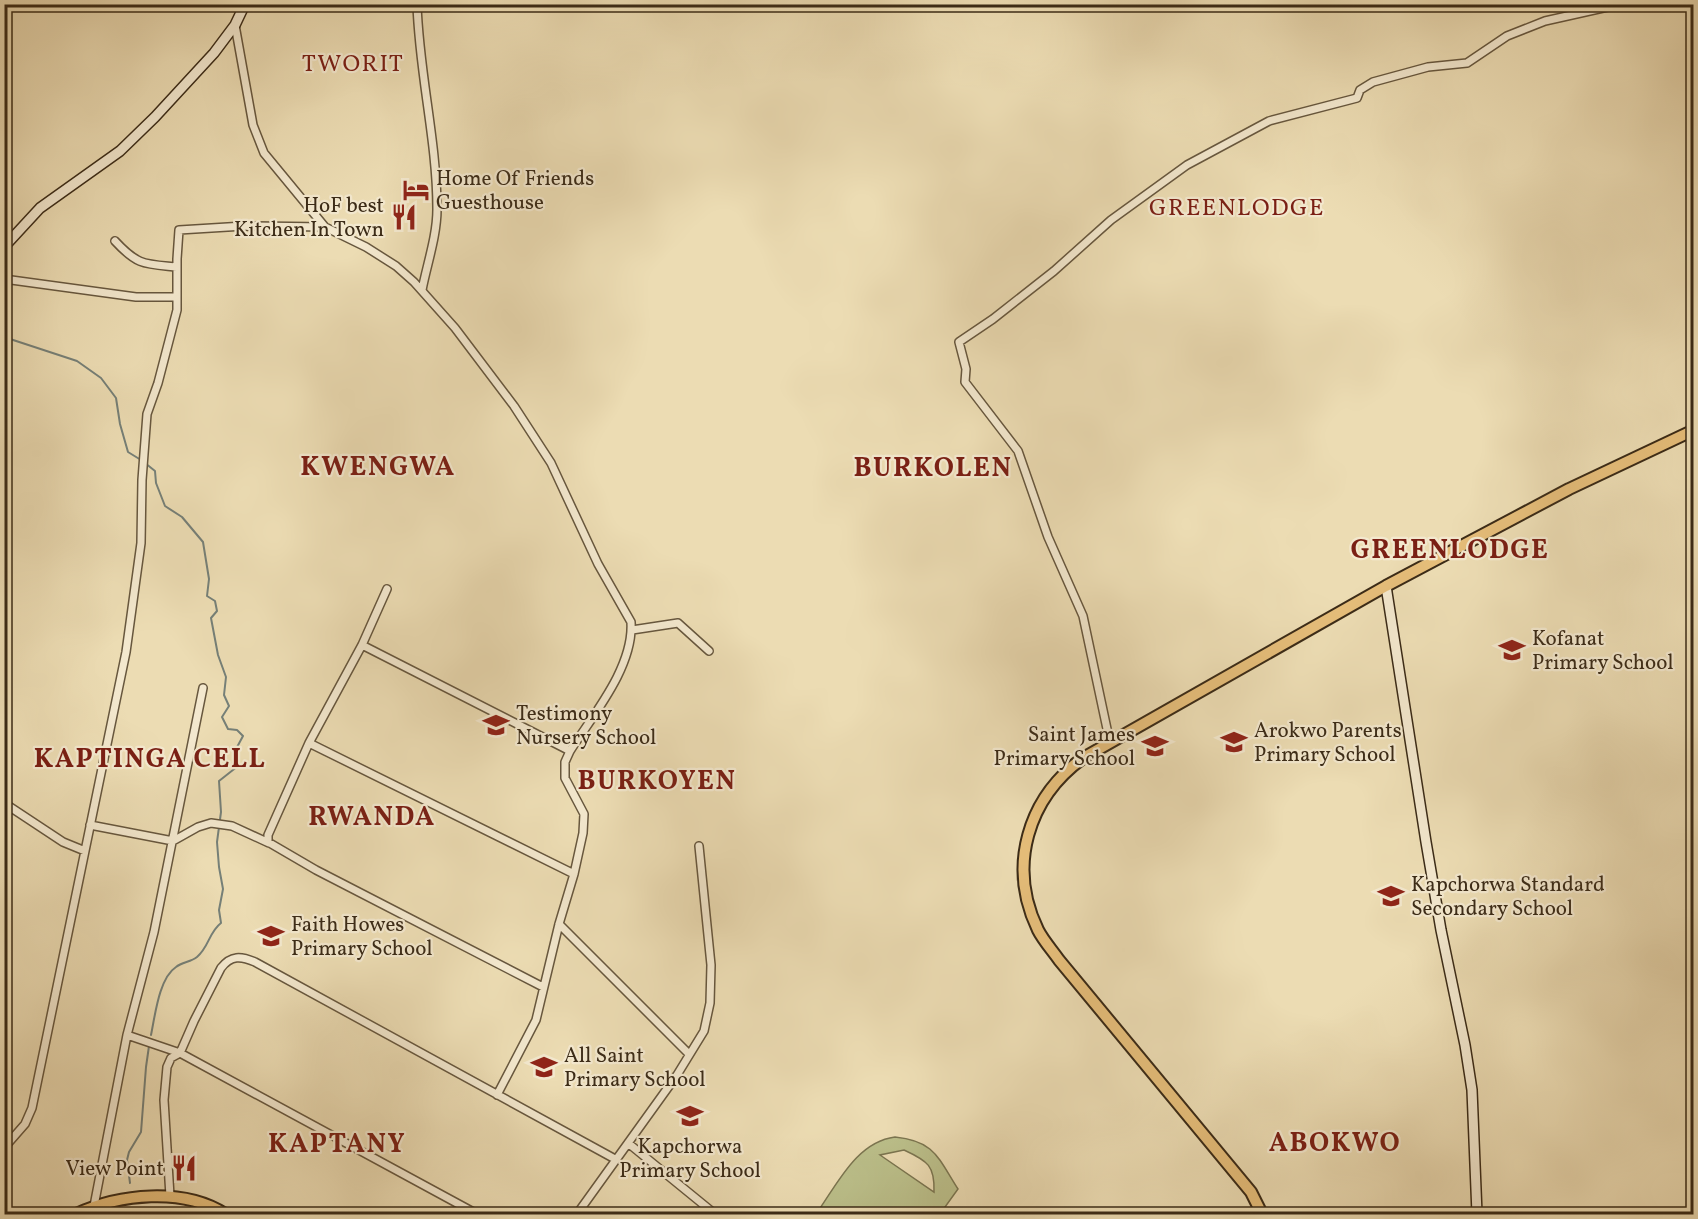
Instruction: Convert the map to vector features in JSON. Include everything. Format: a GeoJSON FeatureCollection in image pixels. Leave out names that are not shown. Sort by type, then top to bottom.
{"type":"FeatureCollection","features":[{"type":"Feature","properties":{"kind":"main road"},"geometry":{"type":"LineString","coordinates":[[1262,1215],[1251,1192],[1059,960],[1038,930],[1028,903],[1024,877],[1026,846],[1033,818],[1043,798],[1066,771],[1083,758],[1386,586],[1569,489],[1694,430]]}},
{"type":"Feature","properties":{"kind":"main road"},"geometry":{"type":"LineString","coordinates":[[76,1215],[94,1206],[156,1195],[203,1204],[225,1215]]}},
{"type":"Feature","properties":{"kind":"street"},"geometry":{"type":"LineString","coordinates":[[4,247],[40,208],[120,151],[137,135],[200,69],[236,25],[245,4]]}},
{"type":"Feature","properties":{"kind":"street"},"geometry":{"type":"LineString","coordinates":[[417,4],[437,212],[422,290]]}},
{"type":"Feature","properties":{"kind":"street"},"geometry":{"type":"LineString","coordinates":[[1110,743],[1083,616],[1048,537],[1018,452],[965,382],[966,369],[959,342],[993,319],[1054,271],[1111,220],[1187,165],[1269,121],[1357,98],[1360,90],[1373,82],[1428,67],[1467,63],[1507,36],[1545,21],[1621,4]]}},
{"type":"Feature","properties":{"kind":"street"},"geometry":{"type":"LineString","coordinates":[[236,25],[253,125],[264,153],[325,227],[366,247],[396,266],[422,290],[455,328],[514,406],[551,463],[598,564],[629,616],[632,630],[618,676],[565,762],[565,778],[581,806],[585,824],[533,1028],[497,1095]]}},
{"type":"Feature","properties":{"kind":"street"},"geometry":{"type":"LineString","coordinates":[[4,1148],[25,1124],[32,1108],[126,652],[141,543],[147,414],[175,320],[179,230],[244,226],[325,227]]}},
{"type":"Feature","properties":{"kind":"street"},"geometry":{"type":"LineString","coordinates":[[115,241],[128,256],[144,264],[177,267]]}},
{"type":"Feature","properties":{"kind":"street"},"geometry":{"type":"LineString","coordinates":[[4,279],[136,297],[177,297]]}},
{"type":"Feature","properties":{"kind":"street"},"geometry":{"type":"LineString","coordinates":[[1386,586],[1441,930],[1472,1090],[1477,1215]]}},
{"type":"Feature","properties":{"kind":"street"},"geometry":{"type":"LineString","coordinates":[[269,843],[268,835],[309,743],[362,645],[387,589]]}},
{"type":"Feature","properties":{"kind":"street"},"geometry":{"type":"LineString","coordinates":[[632,630],[678,623],[709,651]]}},
{"type":"Feature","properties":{"kind":"street"},"geometry":{"type":"LineString","coordinates":[[362,645],[570,751]]}},
{"type":"Feature","properties":{"kind":"street"},"geometry":{"type":"LineString","coordinates":[[94,1206],[128,1035],[154,932],[203,688]]}},
{"type":"Feature","properties":{"kind":"street"},"geometry":{"type":"LineString","coordinates":[[309,743],[574,874]]}},
{"type":"Feature","properties":{"kind":"street"},"geometry":{"type":"LineString","coordinates":[[4,803],[63,842],[85,851]]}},
{"type":"Feature","properties":{"kind":"street"},"geometry":{"type":"LineString","coordinates":[[90,825],[173,841],[198,827],[215,824],[232,826],[269,843],[316,870],[543,987]]}},
{"type":"Feature","properties":{"kind":"street"},"geometry":{"type":"LineString","coordinates":[[578,1215],[704,1031],[710,1003],[711,965],[699,846]]}},
{"type":"Feature","properties":{"kind":"street"},"geometry":{"type":"LineString","coordinates":[[559,924],[689,1054]]}},
{"type":"Feature","properties":{"kind":"street"},"geometry":{"type":"LineString","coordinates":[[170,1196],[164,1078],[169,1062],[180,1053],[221,968],[230,959],[240,957],[255,962],[615,1159]]}},
{"type":"Feature","properties":{"kind":"street"},"geometry":{"type":"LineString","coordinates":[[128,1035],[180,1053],[477,1215]]}},
{"type":"Feature","properties":{"kind":"street"},"geometry":{"type":"LineString","coordinates":[[628,1143],[713,1214]]}},
{"type":"Feature","properties":{"kind":"street"},"geometry":{"type":"LineString","coordinates":[[734,1215],[749,1215]]}},
{"type":"Feature","properties":{"kind":"green space"},"geometry":{"type":"Polygon","coordinates":[[[895,1137],[919,1142],[940,1160],[958,1189],[940,1214],[816,1214],[849,1166],[869,1147],[895,1137]],[[904,1150],[880,1155],[934,1192],[931,1170],[924,1161],[904,1150]]]}},
{"type":"Feature","properties":{"kind":"waterway"},"geometry":{"type":"LineString","coordinates":[[4,337],[77,361],[101,378],[116,398],[128,452],[141,460]]}},
{"type":"Feature","properties":{"kind":"waterway"},"geometry":{"type":"LineString","coordinates":[[145,463],[155,471],[156,483],[165,506],[182,517],[203,542],[209,579],[207,596],[215,601],[217,611],[211,618],[218,655],[226,677],[224,695],[229,706],[222,717],[228,729],[237,730],[243,736],[236,749],[238,766],[219,781],[221,812],[217,842],[223,889],[219,910],[221,923],[195,959],[181,964],[170,972],[162,988],[151,1035]]}},
{"type":"Feature","properties":{"kind":"waterway"},"geometry":{"type":"LineString","coordinates":[[130,1183],[127,1160],[141,1132],[149,1046]]}},
{"type":"Feature","properties":{"kind":"place","name":"Home Of Friends Guesthouse"},"geometry":{"type":"Point","coordinates":[416,190]}},
{"type":"Feature","properties":{"kind":"place","name":"HoF best Kitchen In Town"},"geometry":{"type":"Point","coordinates":[404,217]}},
{"type":"Feature","properties":{"kind":"place","name":"Kofanat Primary School"},"geometry":{"type":"Point","coordinates":[1512,650]}},
{"type":"Feature","properties":{"kind":"place","name":"Testimony Nursery School"},"geometry":{"type":"Point","coordinates":[496,725]}},
{"type":"Feature","properties":{"kind":"place","name":"Arokwo Parents Primary School"},"geometry":{"type":"Point","coordinates":[1234,742]}},
{"type":"Feature","properties":{"kind":"place","name":"Saint James Primary School"},"geometry":{"type":"Point","coordinates":[1155,746]}},
{"type":"Feature","properties":{"kind":"place","name":"Kapchorwa Standard Secondary School"},"geometry":{"type":"Point","coordinates":[1391,896]}},
{"type":"Feature","properties":{"kind":"place","name":"Faith Howes Primary School"},"geometry":{"type":"Point","coordinates":[271,936]}},
{"type":"Feature","properties":{"kind":"place","name":"All Saint Primary School"},"geometry":{"type":"Point","coordinates":[544,1067]}},
{"type":"Feature","properties":{"kind":"place","name":"Kapchorwa Primary School"},"geometry":{"type":"Point","coordinates":[690,1116]}},
{"type":"Feature","properties":{"kind":"place","name":"View Point"},"geometry":{"type":"Point","coordinates":[184,1168]}},
{"type":"Feature","properties":{"kind":"district","name":"TWORIT"},"geometry":{"type":"Point","coordinates":[353,63]}},
{"type":"Feature","properties":{"kind":"district","name":"GREENLODGE"},"geometry":{"type":"Point","coordinates":[1237,207]}},
{"type":"Feature","properties":{"kind":"district","name":"KWENGWA"},"geometry":{"type":"Point","coordinates":[378,466]}},
{"type":"Feature","properties":{"kind":"district","name":"BURKOLEN"},"geometry":{"type":"Point","coordinates":[933,467]}},
{"type":"Feature","properties":{"kind":"district","name":"GREENLODGE"},"geometry":{"type":"Point","coordinates":[1450,549]}},
{"type":"Feature","properties":{"kind":"district","name":"KAPTINGA CELL"},"geometry":{"type":"Point","coordinates":[150,758]}},
{"type":"Feature","properties":{"kind":"district","name":"BURKOYEN"},"geometry":{"type":"Point","coordinates":[657,780]}},
{"type":"Feature","properties":{"kind":"district","name":"RWANDA"},"geometry":{"type":"Point","coordinates":[372,816]}},
{"type":"Feature","properties":{"kind":"district","name":"ABOKWO"},"geometry":{"type":"Point","coordinates":[1335,1142]}},
{"type":"Feature","properties":{"kind":"district","name":"KAPTANY"},"geometry":{"type":"Point","coordinates":[337,1143]}}]}
